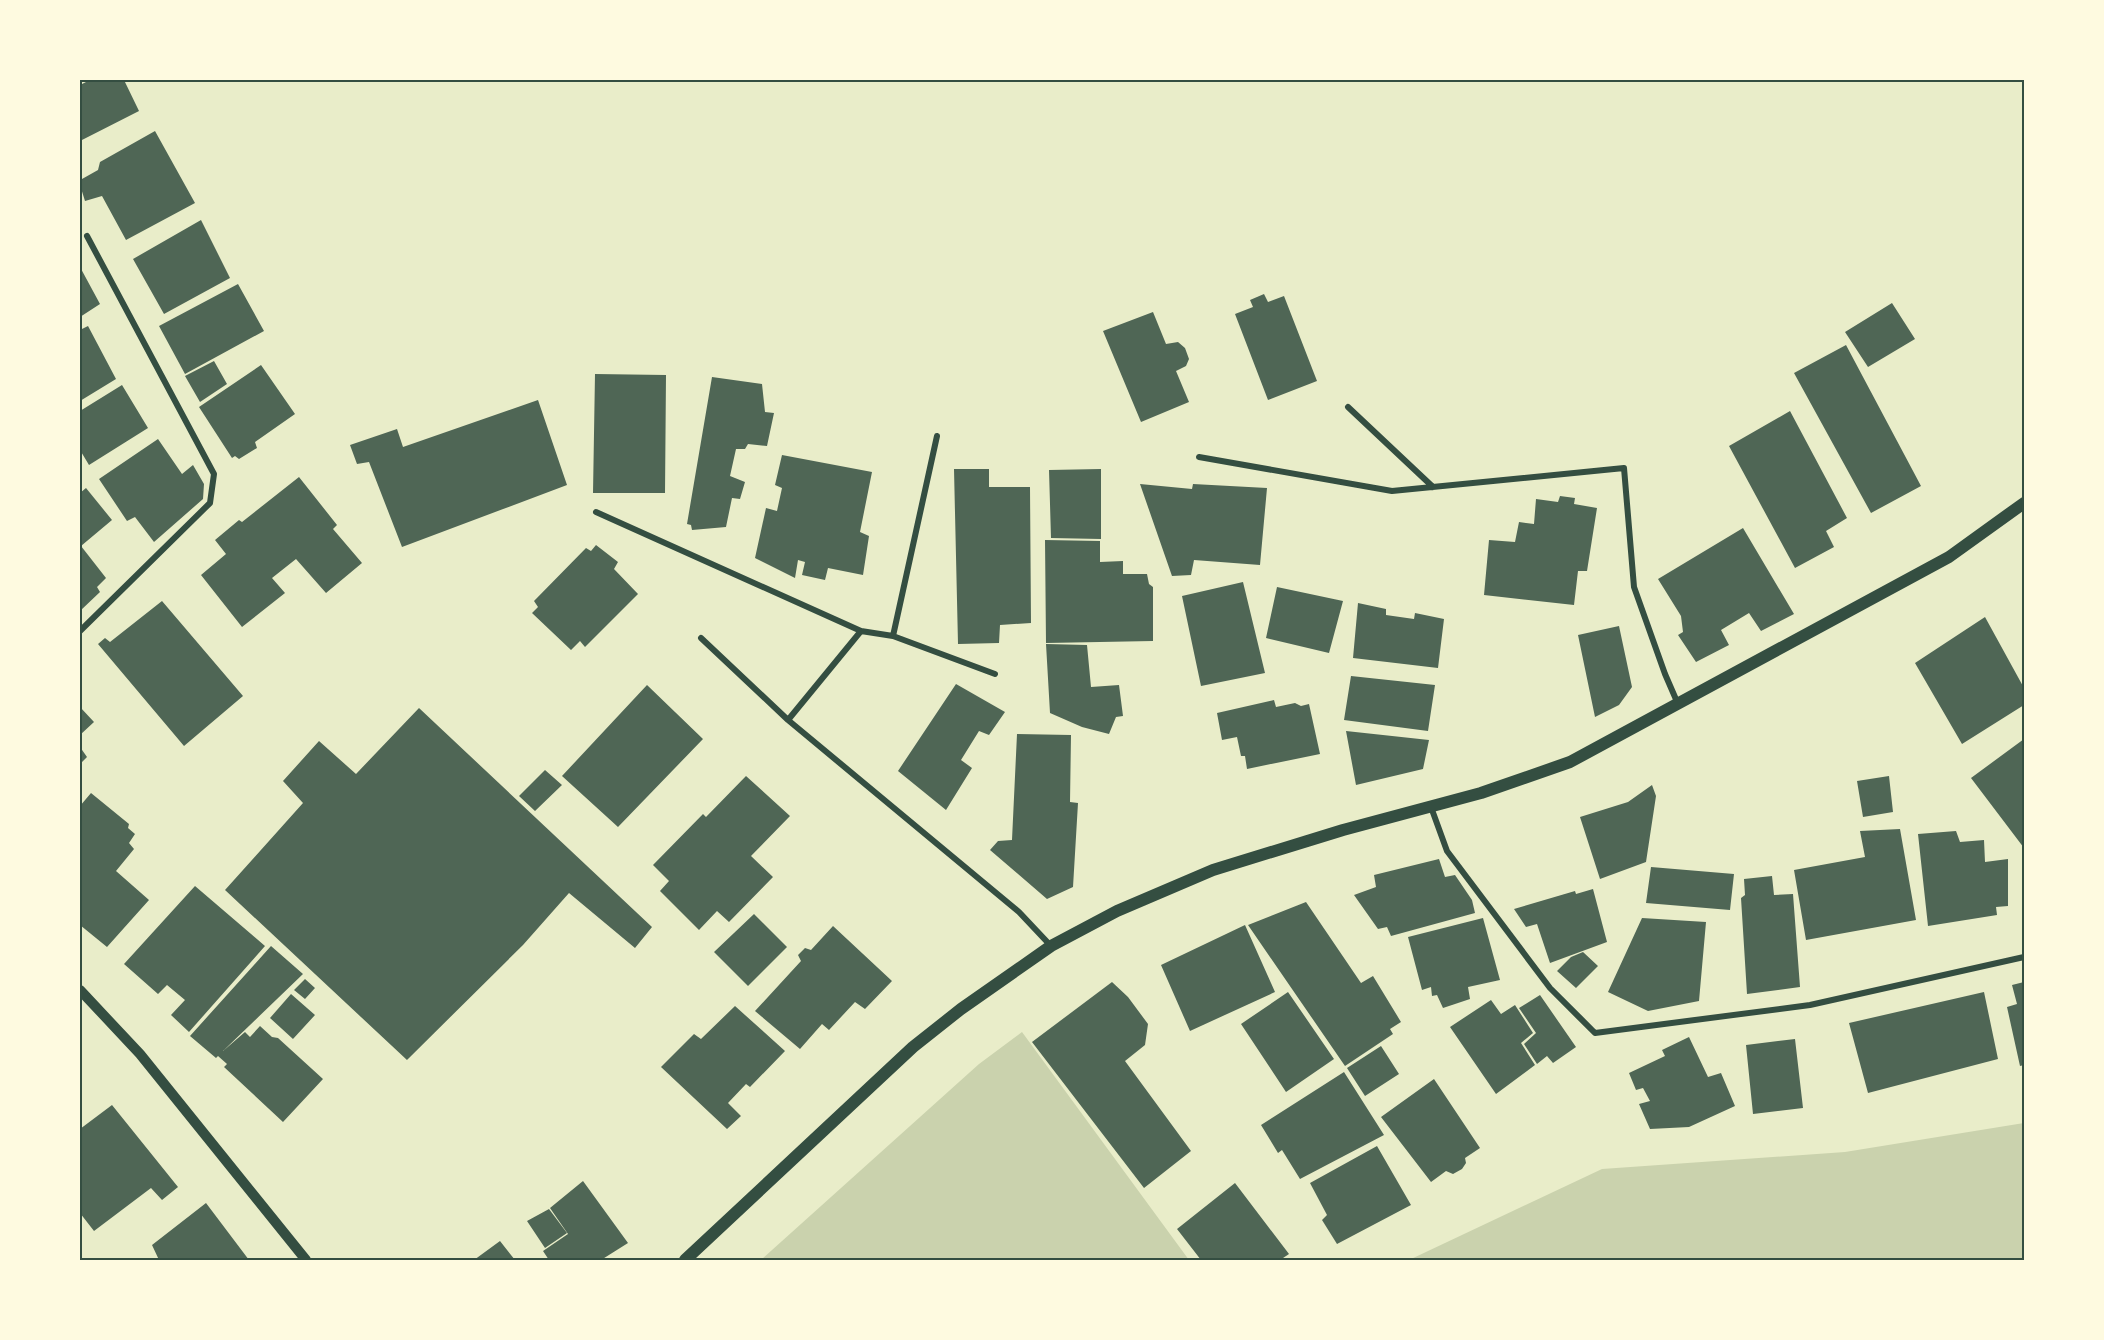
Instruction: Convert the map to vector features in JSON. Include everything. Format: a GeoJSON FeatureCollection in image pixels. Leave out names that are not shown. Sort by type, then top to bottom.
{"type":"FeatureCollection","features":[{"type":"Feature","properties":{"kind":"main road"},"geometry":{"type":"LineString","coordinates":[[685,1260],[913,1047],[961,1009],[1051,946],[1117,911],[1213,870],[1342,830],[1481,793],[1570,762],[1949,557],[2025,503]]}},
{"type":"Feature","properties":{"kind":"street"},"geometry":{"type":"LineString","coordinates":[[80,631],[210,503],[214,474],[87,236]]}},
{"type":"Feature","properties":{"kind":"street"},"geometry":{"type":"LineString","coordinates":[[1348,406],[1433,487]]}},
{"type":"Feature","properties":{"kind":"street"},"geometry":{"type":"LineString","coordinates":[[893,636],[937,436]]}},
{"type":"Feature","properties":{"kind":"street"},"geometry":{"type":"LineString","coordinates":[[1199,457],[1392,491],[1624,468],[1634,587],[1665,674],[1679,705]]}},
{"type":"Feature","properties":{"kind":"street"},"geometry":{"type":"LineString","coordinates":[[596,512],[861,630],[893,636],[995,674]]}},
{"type":"Feature","properties":{"kind":"street"},"geometry":{"type":"LineString","coordinates":[[788,720],[861,630]]}},
{"type":"Feature","properties":{"kind":"street"},"geometry":{"type":"LineString","coordinates":[[701,638],[788,720],[1018,912],[1051,946]]}},
{"type":"Feature","properties":{"kind":"street"},"geometry":{"type":"LineString","coordinates":[[1431,807],[1447,851],[1550,988],[1595,1033],[1810,1005],[2025,957]]}},
{"type":"Feature","properties":{"kind":"street"},"geometry":{"type":"LineString","coordinates":[[80,990],[140,1054],[306,1260]]}},
{"type":"Feature","properties":{"kind":"green space"},"geometry":{"type":"Polygon","coordinates":[[[1022,1032],[1189,1260],[761,1260],[979,1064],[1022,1032]]]}},
{"type":"Feature","properties":{"kind":"green space"},"geometry":{"type":"Polygon","coordinates":[[[2024,1123],[2024,1260],[1409,1260],[1602,1169],[1845,1152],[2024,1123]]]}},
{"type":"Feature","properties":{"kind":"building"},"geometry":{"type":"Polygon","coordinates":[[[90,80],[124,80],[139,111],[80,141],[80,85],[90,80]]]}},
{"type":"Feature","properties":{"kind":"building"},"geometry":{"type":"Polygon","coordinates":[[[155,131],[195,203],[126,240],[102,196],[85,201],[80,185],[82,179],[98,170],[100,162],[155,131]]]}},
{"type":"Feature","properties":{"kind":"building"},"geometry":{"type":"Polygon","coordinates":[[[201,220],[230,278],[164,314],[133,259],[201,220]]]}},
{"type":"Feature","properties":{"kind":"building"},"geometry":{"type":"Polygon","coordinates":[[[80,267],[100,304],[80,317],[80,267]]]}},
{"type":"Feature","properties":{"kind":"building"},"geometry":{"type":"Polygon","coordinates":[[[238,284],[264,331],[185,374],[159,326],[238,284]]]}},
{"type":"Feature","properties":{"kind":"building"},"geometry":{"type":"Polygon","coordinates":[[[1264,294],[1268,302],[1284,296],[1317,381],[1268,400],[1235,314],[1253,307],[1250,300],[1264,294]]]}},
{"type":"Feature","properties":{"kind":"building"},"geometry":{"type":"Polygon","coordinates":[[[1892,303],[1915,339],[1868,367],[1845,332],[1892,303]]]}},
{"type":"Feature","properties":{"kind":"building"},"geometry":{"type":"Polygon","coordinates":[[[1153,312],[1166,344],[1178,342],[1185,348],[1189,359],[1186,366],[1176,371],[1189,402],[1141,422],[1103,331],[1153,312]]]}},
{"type":"Feature","properties":{"kind":"building"},"geometry":{"type":"Polygon","coordinates":[[[88,326],[116,379],[80,401],[80,330],[88,326]]]}},
{"type":"Feature","properties":{"kind":"building"},"geometry":{"type":"Polygon","coordinates":[[[1846,345],[1921,486],[1871,513],[1794,373],[1846,345]]]}},
{"type":"Feature","properties":{"kind":"building"},"geometry":{"type":"Polygon","coordinates":[[[214,361],[227,384],[200,402],[185,376],[214,361]]]}},
{"type":"Feature","properties":{"kind":"building"},"geometry":{"type":"Polygon","coordinates":[[[261,365],[295,414],[255,442],[257,448],[239,459],[235,456],[232,458],[199,407],[261,365]]]}},
{"type":"Feature","properties":{"kind":"building"},"geometry":{"type":"Polygon","coordinates":[[[595,374],[666,375],[665,493],[593,493],[595,374]]]}},
{"type":"Feature","properties":{"kind":"building"},"geometry":{"type":"Polygon","coordinates":[[[712,377],[762,384],[765,412],[774,413],[767,446],[748,444],[745,449],[736,449],[730,476],[745,482],[740,499],[732,498],[726,527],[692,530],[691,525],[687,524],[712,377]]]}},
{"type":"Feature","properties":{"kind":"building"},"geometry":{"type":"Polygon","coordinates":[[[122,385],[148,428],[89,465],[80,450],[80,411],[122,385]]]}},
{"type":"Feature","properties":{"kind":"building"},"geometry":{"type":"Polygon","coordinates":[[[538,400],[567,485],[402,547],[369,462],[357,464],[350,445],[397,429],[403,447],[538,400]]]}},
{"type":"Feature","properties":{"kind":"building"},"geometry":{"type":"Polygon","coordinates":[[[1790,411],[1847,518],[1826,531],[1834,547],[1795,568],[1729,446],[1790,411]]]}},
{"type":"Feature","properties":{"kind":"building"},"geometry":{"type":"Polygon","coordinates":[[[158,439],[182,474],[193,465],[204,484],[203,499],[154,542],[135,517],[127,521],[99,479],[158,439]]]}},
{"type":"Feature","properties":{"kind":"building"},"geometry":{"type":"Polygon","coordinates":[[[782,455],[872,472],[860,532],[869,536],[863,575],[828,568],[825,580],[802,575],[805,562],[798,560],[795,578],[755,558],[766,508],[777,511],[782,488],[775,485],[782,455]]]}},
{"type":"Feature","properties":{"kind":"building"},"geometry":{"type":"Polygon","coordinates":[[[954,469],[989,469],[989,487],[1030,487],[1031,623],[1000,625],[999,643],[958,644],[954,469]]]}},
{"type":"Feature","properties":{"kind":"building"},"geometry":{"type":"Polygon","coordinates":[[[1101,469],[1101,539],[1051,538],[1049,470],[1101,469]]]}},
{"type":"Feature","properties":{"kind":"building"},"geometry":{"type":"Polygon","coordinates":[[[299,477],[337,525],[333,529],[362,563],[326,593],[296,559],[272,578],[285,593],[242,627],[201,575],[226,554],[215,540],[239,520],[242,522],[299,477]]]}},
{"type":"Feature","properties":{"kind":"building"},"geometry":{"type":"Polygon","coordinates":[[[1140,484],[1192,489],[1193,484],[1267,488],[1260,565],[1194,560],[1191,575],[1172,576],[1140,484]]]}},
{"type":"Feature","properties":{"kind":"building"},"geometry":{"type":"Polygon","coordinates":[[[86,488],[112,520],[81,546],[106,578],[97,587],[100,592],[80,611],[80,493],[86,488]]]}},
{"type":"Feature","properties":{"kind":"building"},"geometry":{"type":"Polygon","coordinates":[[[1560,496],[1575,498],[1574,504],[1597,508],[1587,571],[1578,571],[1574,605],[1484,595],[1489,540],[1515,542],[1519,522],[1534,524],[1536,499],[1558,502],[1560,496]]]}},
{"type":"Feature","properties":{"kind":"building"},"geometry":{"type":"Polygon","coordinates":[[[1743,528],[1794,614],[1761,631],[1749,613],[1721,630],[1729,645],[1696,662],[1678,635],[1683,632],[1681,616],[1658,579],[1743,528]]]}},
{"type":"Feature","properties":{"kind":"building"},"geometry":{"type":"Polygon","coordinates":[[[1045,540],[1100,541],[1100,562],[1123,561],[1123,574],[1147,574],[1149,584],[1153,587],[1153,641],[1046,643],[1045,540]]]}},
{"type":"Feature","properties":{"kind":"building"},"geometry":{"type":"Polygon","coordinates":[[[596,545],[618,562],[614,569],[638,594],[585,647],[580,641],[571,650],[532,613],[538,607],[534,601],[586,548],[591,551],[596,545]]]}},
{"type":"Feature","properties":{"kind":"building"},"geometry":{"type":"Polygon","coordinates":[[[1243,582],[1265,673],[1201,686],[1182,596],[1243,582]]]}},
{"type":"Feature","properties":{"kind":"building"},"geometry":{"type":"Polygon","coordinates":[[[1277,587],[1343,601],[1329,653],[1266,638],[1277,587]]]}},
{"type":"Feature","properties":{"kind":"building"},"geometry":{"type":"Polygon","coordinates":[[[162,601],[243,696],[184,746],[98,644],[105,638],[110,642],[162,601]]]}},
{"type":"Feature","properties":{"kind":"building"},"geometry":{"type":"Polygon","coordinates":[[[1358,603],[1386,609],[1386,615],[1414,619],[1415,613],[1444,619],[1438,668],[1353,658],[1358,603]]]}},
{"type":"Feature","properties":{"kind":"building"},"geometry":{"type":"Polygon","coordinates":[[[1985,617],[2024,688],[2024,705],[1962,744],[1915,663],[1985,617]]]}},
{"type":"Feature","properties":{"kind":"building"},"geometry":{"type":"Polygon","coordinates":[[[1619,626],[1632,687],[1619,705],[1595,717],[1578,635],[1619,626]]]}},
{"type":"Feature","properties":{"kind":"building"},"geometry":{"type":"Polygon","coordinates":[[[1046,644],[1087,645],[1091,687],[1119,685],[1123,716],[1116,717],[1109,734],[1082,727],[1050,713],[1046,644]]]}},
{"type":"Feature","properties":{"kind":"building"},"geometry":{"type":"Polygon","coordinates":[[[1351,676],[1435,685],[1428,731],[1344,720],[1351,676]]]}},
{"type":"Feature","properties":{"kind":"building"},"geometry":{"type":"Polygon","coordinates":[[[956,684],[1005,712],[989,735],[979,731],[961,760],[972,768],[946,810],[898,771],[956,684]]]}},
{"type":"Feature","properties":{"kind":"building"},"geometry":{"type":"Polygon","coordinates":[[[647,685],[703,739],[618,827],[562,776],[647,685]]]}},
{"type":"Feature","properties":{"kind":"building"},"geometry":{"type":"Polygon","coordinates":[[[1274,700],[1276,707],[1295,703],[1301,706],[1309,704],[1320,754],[1247,769],[1245,756],[1241,756],[1237,737],[1222,740],[1217,713],[1274,700]]]}},
{"type":"Feature","properties":{"kind":"building"},"geometry":{"type":"Polygon","coordinates":[[[80,707],[94,722],[80,735],[80,707]]]}},
{"type":"Feature","properties":{"kind":"building"},"geometry":{"type":"Polygon","coordinates":[[[419,708],[652,927],[635,948],[569,893],[523,945],[407,1060],[225,890],[303,803],[283,781],[319,741],[356,774],[419,708]]]}},
{"type":"Feature","properties":{"kind":"building"},"geometry":{"type":"Polygon","coordinates":[[[1346,731],[1429,740],[1423,769],[1356,785],[1346,731]]]}},
{"type":"Feature","properties":{"kind":"building"},"geometry":{"type":"Polygon","coordinates":[[[1017,734],[1071,735],[1070,802],[1078,803],[1073,887],[1047,899],[990,850],[998,841],[1012,840],[1017,734]]]}},
{"type":"Feature","properties":{"kind":"building"},"geometry":{"type":"Polygon","coordinates":[[[2024,739],[2024,848],[1971,778],[2024,739]]]}},
{"type":"Feature","properties":{"kind":"building"},"geometry":{"type":"Polygon","coordinates":[[[80,747],[87,757],[80,764],[80,747]]]}},
{"type":"Feature","properties":{"kind":"building"},"geometry":{"type":"Polygon","coordinates":[[[545,770],[562,785],[535,811],[519,796],[545,770]]]}},
{"type":"Feature","properties":{"kind":"building"},"geometry":{"type":"Polygon","coordinates":[[[746,776],[790,816],[751,856],[773,877],[729,922],[717,911],[699,930],[660,891],[669,881],[653,865],[703,814],[706,817],[746,776]]]}},
{"type":"Feature","properties":{"kind":"building"},"geometry":{"type":"Polygon","coordinates":[[[1889,776],[1893,812],[1863,817],[1857,781],[1889,776]]]}},
{"type":"Feature","properties":{"kind":"building"},"geometry":{"type":"Polygon","coordinates":[[[1652,785],[1656,796],[1646,862],[1600,879],[1580,817],[1628,802],[1652,785]]]}},
{"type":"Feature","properties":{"kind":"building"},"geometry":{"type":"Polygon","coordinates":[[[91,793],[129,824],[128,828],[135,834],[129,843],[134,849],[116,871],[149,900],[107,947],[80,925],[80,806],[91,793]]]}},
{"type":"Feature","properties":{"kind":"building"},"geometry":{"type":"Polygon","coordinates":[[[1900,829],[1916,920],[1806,940],[1794,870],[1865,857],[1860,831],[1900,829]]]}},
{"type":"Feature","properties":{"kind":"building"},"geometry":{"type":"Polygon","coordinates":[[[1956,831],[1960,842],[1984,840],[1985,862],[2008,859],[2008,906],[1996,907],[1997,915],[1928,926],[1918,834],[1956,831]]]}},
{"type":"Feature","properties":{"kind":"building"},"geometry":{"type":"Polygon","coordinates":[[[1439,859],[1445,877],[1455,875],[1472,900],[1475,913],[1391,936],[1387,927],[1378,929],[1354,895],[1376,887],[1374,875],[1439,859]]]}},
{"type":"Feature","properties":{"kind":"building"},"geometry":{"type":"Polygon","coordinates":[[[1651,867],[1734,874],[1730,910],[1646,903],[1651,867]]]}},
{"type":"Feature","properties":{"kind":"building"},"geometry":{"type":"Polygon","coordinates":[[[1772,876],[1774,895],[1793,894],[1800,987],[1747,994],[1741,898],[1745,895],[1744,879],[1772,876]]]}},
{"type":"Feature","properties":{"kind":"building"},"geometry":{"type":"Polygon","coordinates":[[[195,886],[265,946],[189,1032],[171,1015],[185,1000],[167,985],[158,994],[124,964],[195,886]]]}},
{"type":"Feature","properties":{"kind":"building"},"geometry":{"type":"Polygon","coordinates":[[[1593,889],[1607,942],[1550,963],[1537,924],[1526,927],[1514,909],[1575,891],[1576,894],[1593,889]]]}},
{"type":"Feature","properties":{"kind":"building"},"geometry":{"type":"Polygon","coordinates":[[[1306,902],[1361,983],[1373,976],[1401,1022],[1390,1029],[1393,1034],[1345,1066],[1248,925],[1306,902]]]}},
{"type":"Feature","properties":{"kind":"building"},"geometry":{"type":"Polygon","coordinates":[[[754,914],[787,947],[748,986],[714,952],[754,914]]]}},
{"type":"Feature","properties":{"kind":"building"},"geometry":{"type":"Polygon","coordinates":[[[1483,918],[1500,980],[1468,987],[1470,999],[1443,1008],[1437,995],[1432,996],[1431,987],[1422,990],[1408,937],[1483,918]]]}},
{"type":"Feature","properties":{"kind":"building"},"geometry":{"type":"Polygon","coordinates":[[[1642,918],[1706,922],[1699,1001],[1648,1011],[1608,992],[1642,918]]]}},
{"type":"Feature","properties":{"kind":"building"},"geometry":{"type":"Polygon","coordinates":[[[1245,925],[1275,992],[1190,1031],[1161,965],[1245,925]]]}},
{"type":"Feature","properties":{"kind":"building"},"geometry":{"type":"Polygon","coordinates":[[[833,926],[892,981],[865,1009],[855,1002],[829,1030],[822,1024],[800,1049],[755,1011],[801,961],[798,955],[805,948],[811,950],[833,926]]]}},
{"type":"Feature","properties":{"kind":"building"},"geometry":{"type":"Polygon","coordinates":[[[271,946],[303,974],[223,1051],[245,1032],[250,1037],[260,1026],[272,1037],[278,1038],[323,1079],[283,1122],[224,1067],[227,1064],[218,1056],[216,1058],[190,1036],[271,946]]]}},
{"type":"Feature","properties":{"kind":"building"},"geometry":{"type":"Polygon","coordinates":[[[1583,952],[1598,966],[1576,988],[1557,971],[1571,957],[1583,952]]]}},
{"type":"Feature","properties":{"kind":"building"},"geometry":{"type":"Polygon","coordinates":[[[305,979],[315,988],[305,999],[294,990],[305,979]]]}},
{"type":"Feature","properties":{"kind":"building"},"geometry":{"type":"Polygon","coordinates":[[[1112,982],[1128,997],[1148,1024],[1145,1045],[1125,1061],[1191,1151],[1144,1188],[1032,1042],[1112,982]]]}},
{"type":"Feature","properties":{"kind":"building"},"geometry":{"type":"Polygon","coordinates":[[[2024,982],[2024,1065],[2020,1066],[2007,1007],[2017,1004],[2012,985],[2024,982]]]}},
{"type":"Feature","properties":{"kind":"building"},"geometry":{"type":"Polygon","coordinates":[[[1288,992],[1334,1059],[1286,1092],[1241,1024],[1288,992]]]}},
{"type":"Feature","properties":{"kind":"building"},"geometry":{"type":"Polygon","coordinates":[[[1984,992],[1998,1059],[1868,1093],[1849,1023],[1984,992]]]}},
{"type":"Feature","properties":{"kind":"building"},"geometry":{"type":"Polygon","coordinates":[[[291,994],[315,1015],[293,1039],[270,1018],[291,994]]]}},
{"type":"Feature","properties":{"kind":"building"},"geometry":{"type":"Polygon","coordinates":[[[1540,995],[1576,1047],[1553,1063],[1547,1056],[1537,1064],[1524,1044],[1536,1033],[1519,1008],[1540,995]]]}},
{"type":"Feature","properties":{"kind":"building"},"geometry":{"type":"Polygon","coordinates":[[[1491,1000],[1501,1014],[1515,1005],[1533,1033],[1521,1043],[1535,1065],[1496,1094],[1450,1027],[1491,1000]]]}},
{"type":"Feature","properties":{"kind":"building"},"geometry":{"type":"Polygon","coordinates":[[[735,1006],[785,1051],[750,1087],[746,1084],[728,1103],[741,1116],[727,1129],[661,1067],[694,1034],[701,1039],[735,1006]]]}},
{"type":"Feature","properties":{"kind":"building"},"geometry":{"type":"Polygon","coordinates":[[[1689,1037],[1708,1077],[1721,1073],[1735,1106],[1689,1127],[1650,1129],[1639,1104],[1650,1101],[1643,1088],[1636,1090],[1629,1073],[1665,1056],[1662,1050],[1689,1037]]]}},
{"type":"Feature","properties":{"kind":"building"},"geometry":{"type":"Polygon","coordinates":[[[1795,1039],[1803,1108],[1753,1114],[1746,1045],[1795,1039]]]}},
{"type":"Feature","properties":{"kind":"building"},"geometry":{"type":"Polygon","coordinates":[[[1381,1046],[1399,1074],[1365,1096],[1347,1068],[1381,1046]]]}},
{"type":"Feature","properties":{"kind":"building"},"geometry":{"type":"Polygon","coordinates":[[[1344,1072],[1384,1135],[1300,1179],[1282,1150],[1278,1153],[1261,1125],[1344,1072]]]}},
{"type":"Feature","properties":{"kind":"building"},"geometry":{"type":"Polygon","coordinates":[[[1434,1079],[1480,1148],[1465,1158],[1466,1163],[1462,1169],[1453,1174],[1446,1171],[1431,1182],[1381,1117],[1434,1079]]]}},
{"type":"Feature","properties":{"kind":"building"},"geometry":{"type":"Polygon","coordinates":[[[112,1105],[178,1187],[162,1200],[151,1188],[94,1231],[80,1213],[80,1129],[112,1105]]]}},
{"type":"Feature","properties":{"kind":"building"},"geometry":{"type":"Polygon","coordinates":[[[1377,1146],[1411,1205],[1337,1244],[1322,1220],[1327,1215],[1310,1183],[1377,1146]]]}},
{"type":"Feature","properties":{"kind":"building"},"geometry":{"type":"Polygon","coordinates":[[[583,1181],[628,1243],[601,1260],[549,1260],[543,1251],[568,1234],[550,1208],[583,1181]]]}},
{"type":"Feature","properties":{"kind":"building"},"geometry":{"type":"Polygon","coordinates":[[[1235,1183],[1289,1254],[1280,1260],[1201,1260],[1177,1229],[1235,1183]]]}},
{"type":"Feature","properties":{"kind":"building"},"geometry":{"type":"Polygon","coordinates":[[[206,1203],[249,1260],[159,1260],[152,1245],[206,1203]]]}},
{"type":"Feature","properties":{"kind":"building"},"geometry":{"type":"Polygon","coordinates":[[[549,1209],[567,1233],[545,1248],[527,1221],[549,1209]]]}},
{"type":"Feature","properties":{"kind":"building"},"geometry":{"type":"Polygon","coordinates":[[[500,1241],[515,1260],[474,1260],[500,1241]]]}}]}
